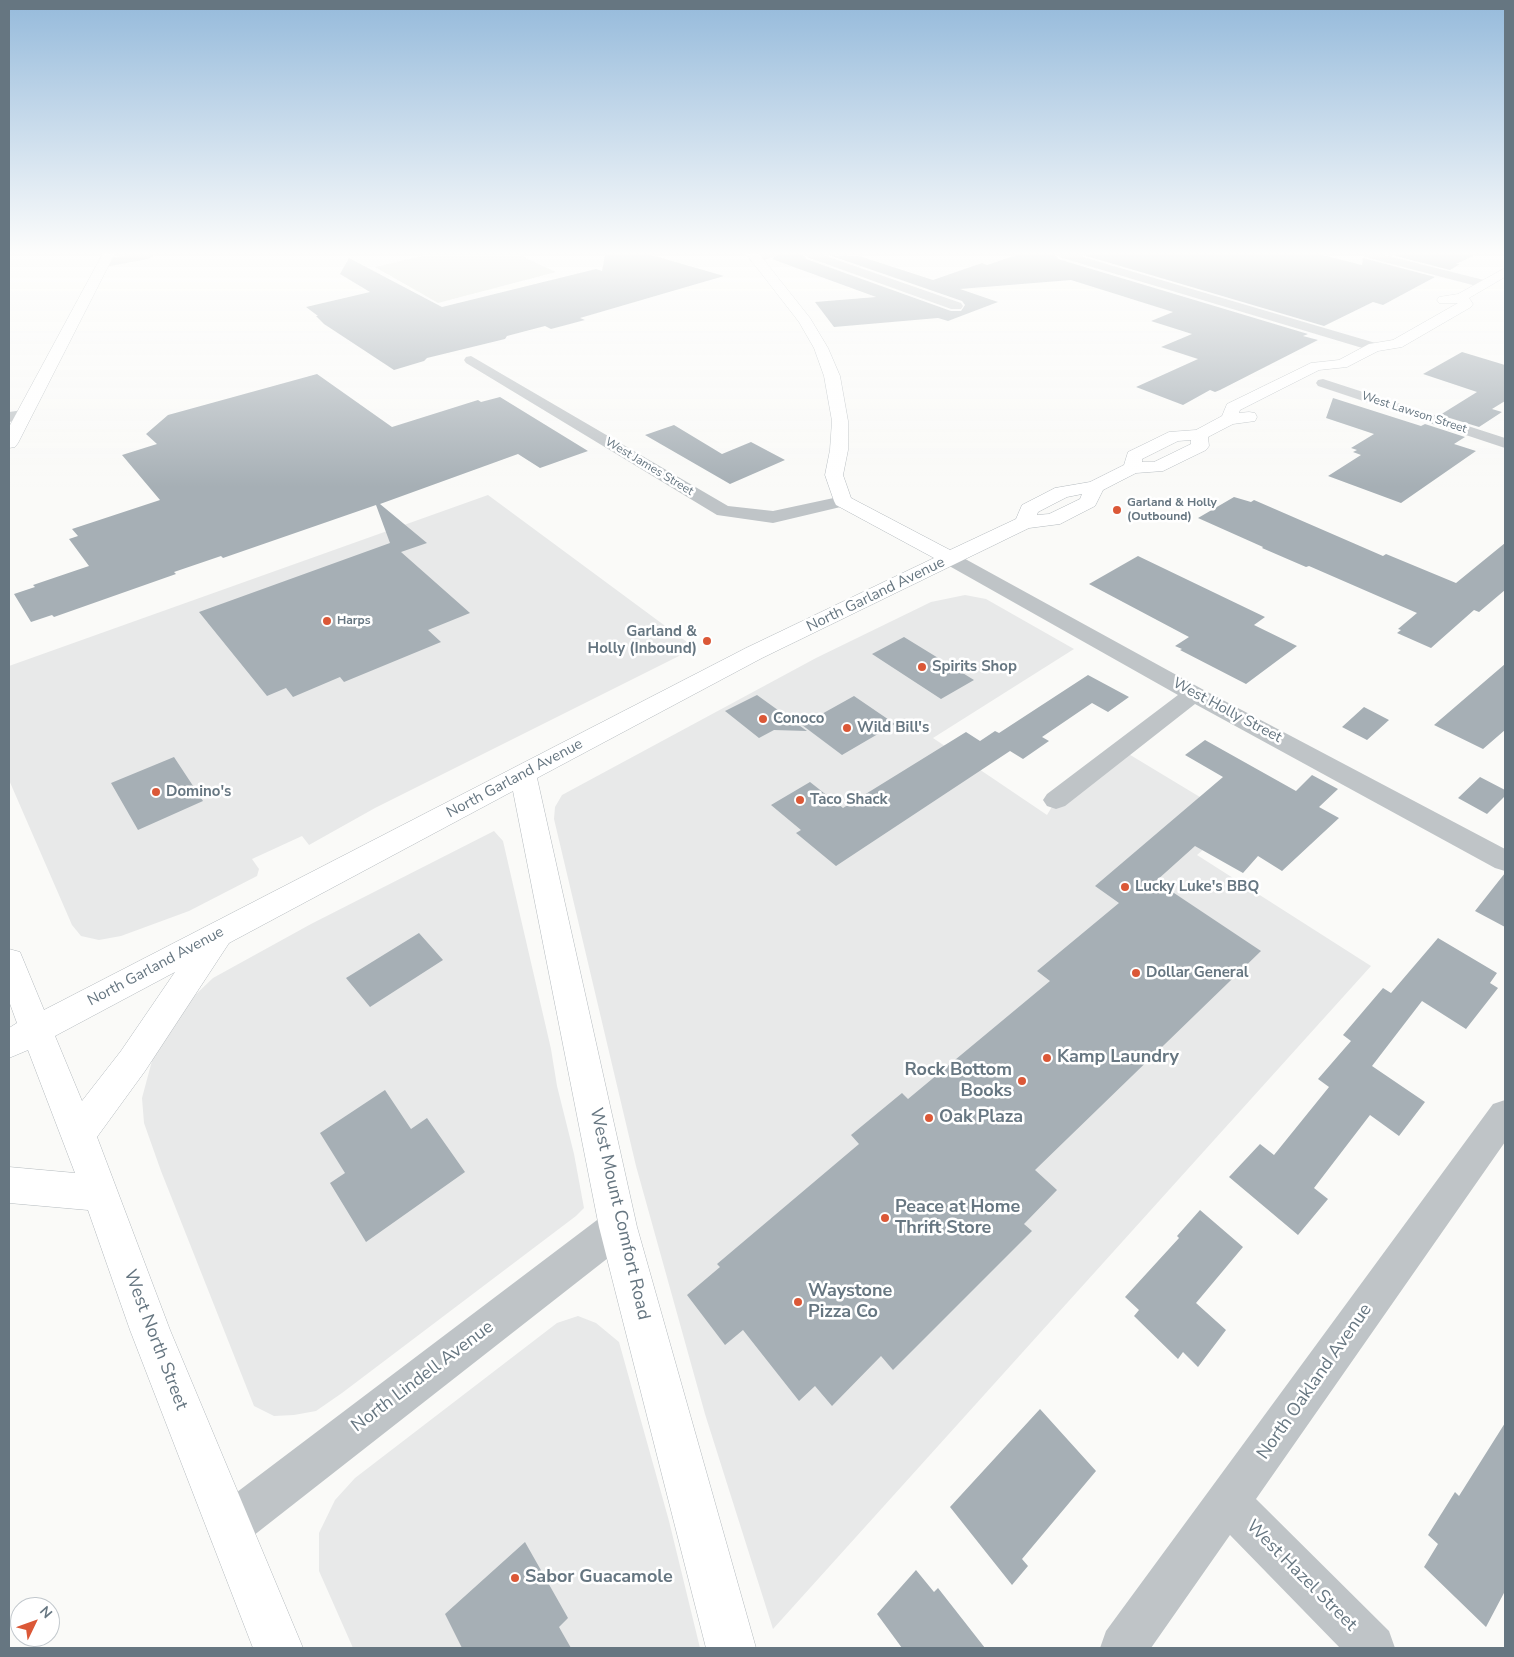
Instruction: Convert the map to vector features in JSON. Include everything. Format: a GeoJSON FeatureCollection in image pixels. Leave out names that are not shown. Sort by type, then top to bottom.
{"type":"FeatureCollection","features":[{"type":"Feature","properties":{"kind":"main road"},"geometry":{"type":"LineString","coordinates":[[9,443],[16,416],[64,332]]}},
{"type":"Feature","properties":{"kind":"main road"},"geometry":{"type":"LineString","coordinates":[[812,332],[821,348],[832,376],[840,421],[839,450],[834,475],[843,501],[951,559]]}},
{"type":"Feature","properties":{"kind":"main road","name":"North Garland Avenue"},"geometry":{"type":"LineString","coordinates":[[1374,347],[1374,337],[1383,332]]}},
{"type":"Feature","properties":{"kind":"main road","name":"North Garland Avenue"},"geometry":{"type":"LineString","coordinates":[[1229,419],[1233,407],[1316,366],[1342,364],[1374,347],[1397,344],[1417,332]]}},
{"type":"Feature","properties":{"kind":"main road","name":"North Garland Avenue"},"geometry":{"type":"LineString","coordinates":[[1306,392],[1342,373],[1342,364]]}},
{"type":"Feature","properties":{"kind":"main road","name":"North Garland Avenue"},"geometry":{"type":"LineString","coordinates":[[22,1038],[754,653],[1025,522],[1053,520],[1088,502],[1095,487],[1132,468],[1157,467],[1200,446],[1199,435],[1229,419],[1256,417],[1265,412]]}},
{"type":"Feature","properties":{"kind":"main road","name":"West Mount Comfort Road"},"geometry":{"type":"LineString","coordinates":[[523,775],[618,1227],[731,1648]]}},
{"type":"Feature","properties":{"kind":"main road"},"geometry":{"type":"LineString","coordinates":[[78,1134],[133,1061],[167,1008],[220,934]]}},
{"type":"Feature","properties":{"kind":"main road","name":"West North Street"},"geometry":{"type":"LineString","coordinates":[[9,961],[22,1038],[78,1134],[150,1330],[278,1648]]}},
{"type":"Feature","properties":{"kind":"main road"},"geometry":{"type":"LineString","coordinates":[[9,1185],[101,1193]]}},
{"type":"Feature","properties":{"kind":"street"},"geometry":{"type":"LineString","coordinates":[[1324,332],[1374,347]]}},
{"type":"Feature","properties":{"kind":"street","name":"West James Street"},"geometry":{"type":"LineString","coordinates":[[471,360],[723,511],[773,516],[843,501]]}},
{"type":"Feature","properties":{"kind":"street","name":"West Lawson Street"},"geometry":{"type":"LineString","coordinates":[[1323,383],[1505,443]]}},
{"type":"Feature","properties":{"kind":"street","name":"West Holly Street"},"geometry":{"type":"LineString","coordinates":[[951,559],[1194,694],[1505,860]]}},
{"type":"Feature","properties":{"kind":"street"},"geometry":{"type":"LineString","coordinates":[[1056,800],[1194,694]]}},
{"type":"Feature","properties":{"kind":"street","name":"North Oakland Avenue"},"geometry":{"type":"LineString","coordinates":[[1123,1648],[1229,1503],[1505,1115]]}},
{"type":"Feature","properties":{"kind":"street","name":"North Lindell Avenue"},"geometry":{"type":"LineString","coordinates":[[228,1527],[618,1227]]}},
{"type":"Feature","properties":{"kind":"street","name":"West Hazel Street"},"geometry":{"type":"LineString","coordinates":[[1229,1503],[1372,1648]]}},
{"type":"Feature","properties":{"kind":"shaded area"},"geometry":{"type":"Polygon","coordinates":[[[488,495],[695,648],[375,808],[309,845],[302,836],[252,859],[259,869],[257,876],[189,911],[121,936],[99,940],[81,936],[72,925],[9,780],[9,666],[488,495]]]}},
{"type":"Feature","properties":{"kind":"shaded area","name":"Oak Plaza"},"geometry":{"type":"Polygon","coordinates":[[[965,595],[986,599],[1074,649],[933,738],[1047,815],[1056,800],[1122,750],[1238,820],[1197,855],[1371,966],[773,1629],[705,1414],[636,1166],[554,819],[555,807],[562,795],[816,658],[931,602],[965,595]]]}},
{"type":"Feature","properties":{"kind":"shaded area"},"geometry":{"type":"Polygon","coordinates":[[[494,831],[503,841],[551,1049],[557,1086],[574,1154],[584,1208],[576,1216],[316,1411],[274,1416],[254,1406],[161,1171],[144,1123],[142,1098],[153,1057],[191,999],[213,978],[311,924],[494,831]]]}},
{"type":"Feature","properties":{"kind":"shaded area"},"geometry":{"type":"Polygon","coordinates":[[[578,1316],[596,1323],[619,1342],[669,1521],[700,1648],[353,1648],[319,1571],[319,1533],[335,1500],[355,1478],[557,1323],[578,1316]]]}},
{"type":"Feature","properties":{"kind":"building"},"geometry":{"type":"Polygon","coordinates":[[[337,332],[521,332],[507,336],[505,339],[427,358],[424,361],[394,370],[337,332]]]}},
{"type":"Feature","properties":{"kind":"building"},"geometry":{"type":"Polygon","coordinates":[[[1187,332],[1302,332],[1308,334],[1303,336],[1318,340],[1220,390],[1215,392],[1210,390],[1183,405],[1136,387],[1198,359],[1161,347],[1192,334],[1187,332]]]}},
{"type":"Feature","properties":{"kind":"building"},"geometry":{"type":"Polygon","coordinates":[[[1462,352],[1505,365],[1505,401],[1492,409],[1502,412],[1479,427],[1440,415],[1477,392],[1423,374],[1462,352]]]}},
{"type":"Feature","properties":{"kind":"building"},"geometry":{"type":"Polygon","coordinates":[[[317,374],[392,427],[478,400],[481,402],[500,397],[588,451],[540,468],[518,454],[380,504],[427,543],[401,552],[470,613],[428,630],[441,642],[344,682],[340,677],[293,697],[286,688],[267,696],[199,612],[390,543],[376,505],[223,558],[221,556],[174,572],[176,574],[54,617],[52,615],[31,622],[14,594],[35,587],[33,585],[89,566],[69,539],[78,536],[72,529],[160,500],[122,455],[157,444],[146,434],[168,415],[317,374]]]}},
{"type":"Feature","properties":{"kind":"building"},"geometry":{"type":"Polygon","coordinates":[[[1333,398],[1421,426],[1425,424],[1465,437],[1454,444],[1476,451],[1401,503],[1328,476],[1361,455],[1353,452],[1357,450],[1351,448],[1374,434],[1326,418],[1333,398]]]}},
{"type":"Feature","properties":{"kind":"building"},"geometry":{"type":"Polygon","coordinates":[[[674,425],[722,454],[751,442],[785,460],[730,484],[645,435],[674,425]]]}},
{"type":"Feature","properties":{"kind":"building"},"geometry":{"type":"Polygon","coordinates":[[[1234,497],[1251,502],[1254,500],[1383,556],[1386,554],[1456,583],[1505,543],[1505,590],[1479,612],[1474,610],[1431,648],[1397,633],[1401,630],[1398,629],[1417,613],[1309,566],[1306,567],[1262,548],[1198,518],[1234,497]]]}},
{"type":"Feature","properties":{"kind":"building"},"geometry":{"type":"Polygon","coordinates":[[[1138,556],[1265,617],[1254,625],[1297,646],[1246,684],[1180,650],[1182,649],[1175,646],[1189,637],[1089,584],[1138,556]]]}},
{"type":"Feature","properties":{"kind":"building","name":"Spirits Shop"},"geometry":{"type":"Polygon","coordinates":[[[904,637],[974,680],[941,699],[872,654],[904,637]]]}},
{"type":"Feature","properties":{"kind":"building"},"geometry":{"type":"Polygon","coordinates":[[[1505,664],[1505,730],[1483,749],[1434,725],[1505,664]]]}},
{"type":"Feature","properties":{"kind":"building"},"geometry":{"type":"Polygon","coordinates":[[[1088,675],[1129,697],[1108,712],[1092,703],[1042,737],[1049,741],[1023,759],[1010,751],[836,866],[796,833],[801,830],[771,805],[810,782],[843,808],[966,732],[980,741],[995,731],[999,733],[1088,675]]]}},
{"type":"Feature","properties":{"kind":"building"},"geometry":{"type":"Polygon","coordinates":[[[757,695],[807,731],[774,730],[759,738],[725,711],[757,695]]]}},
{"type":"Feature","properties":{"kind":"building","name":"Wild Bill's"},"geometry":{"type":"Polygon","coordinates":[[[854,696],[895,724],[842,755],[802,725],[854,696]]]}},
{"type":"Feature","properties":{"kind":"building"},"geometry":{"type":"Polygon","coordinates":[[[1364,707],[1389,720],[1367,740],[1342,727],[1364,707]]]}},
{"type":"Feature","properties":{"kind":"building"},"geometry":{"type":"Polygon","coordinates":[[[1205,740],[1296,791],[1312,775],[1338,789],[1319,807],[1339,818],[1282,871],[1258,856],[1243,873],[1195,846],[1156,881],[1261,951],[1035,1170],[1057,1190],[1024,1224],[1032,1231],[893,1370],[881,1356],[832,1406],[815,1386],[799,1401],[743,1330],[725,1345],[687,1295],[720,1267],[717,1264],[859,1144],[851,1135],[902,1093],[908,1099],[1050,981],[1037,971],[1119,903],[1095,886],[1223,777],[1185,755],[1205,740]]]}},
{"type":"Feature","properties":{"kind":"building","name":"Domino's"},"geometry":{"type":"Polygon","coordinates":[[[174,757],[203,801],[138,830],[111,783],[174,757]]]}},
{"type":"Feature","properties":{"kind":"building"},"geometry":{"type":"Polygon","coordinates":[[[1480,777],[1505,790],[1505,796],[1487,814],[1458,798],[1480,777]]]}},
{"type":"Feature","properties":{"kind":"building"},"geometry":{"type":"Polygon","coordinates":[[[1505,873],[1505,927],[1475,911],[1505,873]]]}},
{"type":"Feature","properties":{"kind":"building"},"geometry":{"type":"Polygon","coordinates":[[[419,933],[443,960],[370,1007],[346,978],[419,933]]]}},
{"type":"Feature","properties":{"kind":"building"},"geometry":{"type":"Polygon","coordinates":[[[1438,938],[1497,973],[1490,983],[1498,988],[1466,1029],[1422,1001],[1372,1066],[1425,1102],[1399,1136],[1370,1115],[1314,1188],[1328,1199],[1298,1235],[1229,1177],[1260,1144],[1274,1155],[1329,1087],[1318,1079],[1351,1041],[1343,1035],[1383,988],[1391,993],[1438,938]]]}},
{"type":"Feature","properties":{"kind":"building"},"geometry":{"type":"Polygon","coordinates":[[[385,1090],[411,1129],[427,1118],[465,1172],[366,1242],[330,1183],[345,1173],[320,1133],[385,1090]]]}},
{"type":"Feature","properties":{"kind":"building"},"geometry":{"type":"Polygon","coordinates":[[[1200,1210],[1243,1247],[1196,1303],[1226,1330],[1198,1367],[1183,1352],[1178,1359],[1134,1316],[1139,1310],[1125,1297],[1179,1238],[1177,1236],[1200,1210]]]}},
{"type":"Feature","properties":{"kind":"building"},"geometry":{"type":"Polygon","coordinates":[[[1040,1409],[1096,1471],[1022,1559],[1028,1566],[1012,1585],[950,1507],[1040,1409]]]}},
{"type":"Feature","properties":{"kind":"building"},"geometry":{"type":"Polygon","coordinates":[[[1505,1423],[1505,1591],[1486,1627],[1424,1567],[1438,1544],[1428,1535],[1455,1492],[1459,1496],[1505,1423]]]}},
{"type":"Feature","properties":{"kind":"building","name":"Sabor Guacamole"},"geometry":{"type":"Polygon","coordinates":[[[525,1542],[568,1618],[559,1627],[571,1648],[462,1648],[445,1614],[525,1542]]]}},
{"type":"Feature","properties":{"kind":"building"},"geometry":{"type":"Polygon","coordinates":[[[916,1570],[934,1592],[938,1588],[985,1648],[902,1648],[877,1614],[916,1570]]]}},
{"type":"Feature","properties":{"kind":"place","name":"Garland & Holly (Outbound)"},"geometry":{"type":"Point","coordinates":[1117,510]}},
{"type":"Feature","properties":{"kind":"place","name":"Harps"},"geometry":{"type":"Point","coordinates":[327,621]}},
{"type":"Feature","properties":{"kind":"place","name":"Garland & Holly (Inbound)"},"geometry":{"type":"Point","coordinates":[707,641]}},
{"type":"Feature","properties":{"kind":"place","name":"Spirits Shop"},"geometry":{"type":"Point","coordinates":[922,667]}},
{"type":"Feature","properties":{"kind":"place","name":"Conoco"},"geometry":{"type":"Point","coordinates":[763,719]}},
{"type":"Feature","properties":{"kind":"place","name":"Wild Bill's"},"geometry":{"type":"Point","coordinates":[847,728]}},
{"type":"Feature","properties":{"kind":"place","name":"Domino's"},"geometry":{"type":"Point","coordinates":[156,792]}},
{"type":"Feature","properties":{"kind":"place","name":"Taco Shack"},"geometry":{"type":"Point","coordinates":[800,800]}},
{"type":"Feature","properties":{"kind":"place","name":"Lucky Luke's BBQ"},"geometry":{"type":"Point","coordinates":[1125,887]}},
{"type":"Feature","properties":{"kind":"place","name":"Dollar General"},"geometry":{"type":"Point","coordinates":[1136,973]}},
{"type":"Feature","properties":{"kind":"place","name":"Kamp Laundry"},"geometry":{"type":"Point","coordinates":[1047,1058]}},
{"type":"Feature","properties":{"kind":"place","name":"Rock Bottom Books"},"geometry":{"type":"Point","coordinates":[1022,1081]}},
{"type":"Feature","properties":{"kind":"place","name":"Oak Plaza"},"geometry":{"type":"Point","coordinates":[929,1118]}},
{"type":"Feature","properties":{"kind":"place","name":"Peace at Home Thrift Store"},"geometry":{"type":"Point","coordinates":[885,1218]}},
{"type":"Feature","properties":{"kind":"place","name":"Waystone Pizza Co"},"geometry":{"type":"Point","coordinates":[798,1302]}},
{"type":"Feature","properties":{"kind":"place","name":"Sabor Guacamole"},"geometry":{"type":"Point","coordinates":[515,1578]}}]}
